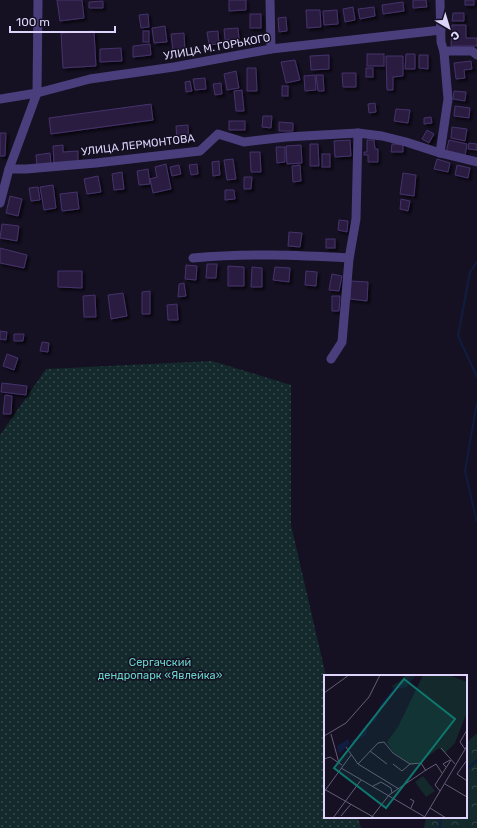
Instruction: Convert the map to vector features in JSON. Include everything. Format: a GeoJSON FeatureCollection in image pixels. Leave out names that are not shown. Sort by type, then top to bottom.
{"type":"FeatureCollection","features":[{"type":"Feature","properties":{"kind":"street"},"geometry":{"type":"LineString","coordinates":[[0,203],[9,169],[37,93],[38,0]]}},
{"type":"Feature","properties":{"kind":"street"},"geometry":{"type":"LineString","coordinates":[[270,0],[271,49]]}},
{"type":"Feature","properties":{"kind":"street"},"geometry":{"type":"LineString","coordinates":[[440,0],[441,42],[444,52],[448,99],[440,153]]}},
{"type":"Feature","properties":{"kind":"street","name":"УЛИЦА М. ГОРЬКОГО"},"geometry":{"type":"LineString","coordinates":[[0,98],[37,93],[90,79],[174,67],[271,49],[441,30]]}},
{"type":"Feature","properties":{"kind":"street"},"geometry":{"type":"LineString","coordinates":[[444,52],[475,52]]}},
{"type":"Feature","properties":{"kind":"street"},"geometry":{"type":"LineString","coordinates":[[331,359],[342,342],[350,258],[356,219],[358,133]]}},
{"type":"Feature","properties":{"kind":"street","name":"УЛИЦА ЛЕРМОНТОВА"},"geometry":{"type":"LineString","coordinates":[[9,169],[96,163],[200,151],[218,134],[244,142],[286,137],[358,133],[382,136],[477,162]]}},
{"type":"Feature","properties":{"kind":"street"},"geometry":{"type":"LineString","coordinates":[[193,258],[221,255],[278,254],[350,258]]}},
{"type":"Feature","properties":{"kind":"green space","name":"Сергачский дендропарк «Явлейка»"},"geometry":{"type":"Polygon","coordinates":[[[212,361],[291,385],[291,525],[326,675],[324,675],[324,818],[358,818],[361,828],[0,828],[0,435],[46,369],[212,361]]]}},
{"type":"Feature","properties":{"kind":"green space"},"geometry":{"type":"Polygon","coordinates":[[[477,733],[477,828],[424,828],[426,818],[467,818],[467,742],[477,733]]]}},
{"type":"Feature","properties":{"kind":"building"},"geometry":{"type":"Polygon","coordinates":[[[57,0],[82,0],[84,18],[60,21],[57,0]]]}},
{"type":"Feature","properties":{"kind":"building"},"geometry":{"type":"Polygon","coordinates":[[[229,0],[246,0],[246,10],[229,11],[229,0]]]}},
{"type":"Feature","properties":{"kind":"building"},"geometry":{"type":"Polygon","coordinates":[[[413,0],[426,0],[427,7],[413,8],[413,0]]]}},
{"type":"Feature","properties":{"kind":"building"},"geometry":{"type":"Polygon","coordinates":[[[465,0],[474,0],[474,5],[465,5],[465,0]]]}},
{"type":"Feature","properties":{"kind":"building"},"geometry":{"type":"Polygon","coordinates":[[[103,1],[103,8],[89,8],[89,2],[103,1]]]}},
{"type":"Feature","properties":{"kind":"building"},"geometry":{"type":"Polygon","coordinates":[[[403,2],[404,11],[383,14],[382,5],[403,2]]]}},
{"type":"Feature","properties":{"kind":"building"},"geometry":{"type":"Polygon","coordinates":[[[353,7],[355,20],[345,22],[343,9],[353,7]]]}},
{"type":"Feature","properties":{"kind":"building"},"geometry":{"type":"Polygon","coordinates":[[[374,7],[375,16],[360,19],[358,9],[374,7]]]}},
{"type":"Feature","properties":{"kind":"building"},"geometry":{"type":"Polygon","coordinates":[[[306,10],[320,10],[321,27],[307,28],[306,10]]]}},
{"type":"Feature","properties":{"kind":"building"},"geometry":{"type":"Polygon","coordinates":[[[337,10],[338,24],[324,25],[323,11],[337,10]]]}},
{"type":"Feature","properties":{"kind":"building"},"geometry":{"type":"Polygon","coordinates":[[[453,13],[464,13],[464,21],[452,21],[453,13]]]}},
{"type":"Feature","properties":{"kind":"building"},"geometry":{"type":"Polygon","coordinates":[[[148,14],[149,27],[141,28],[139,15],[148,14]]]}},
{"type":"Feature","properties":{"kind":"building"},"geometry":{"type":"Polygon","coordinates":[[[250,14],[261,14],[261,28],[250,28],[250,14]]]}},
{"type":"Feature","properties":{"kind":"building"},"geometry":{"type":"Polygon","coordinates":[[[286,17],[287,31],[279,32],[278,18],[286,17]]]}},
{"type":"Feature","properties":{"kind":"building"},"geometry":{"type":"Polygon","coordinates":[[[452,25],[466,25],[466,38],[477,38],[477,46],[451,46],[452,25]]]}},
{"type":"Feature","properties":{"kind":"building"},"geometry":{"type":"Polygon","coordinates":[[[165,26],[167,42],[154,43],[152,28],[165,26]]]}},
{"type":"Feature","properties":{"kind":"building"},"geometry":{"type":"Polygon","coordinates":[[[238,28],[239,39],[225,40],[224,29],[238,28]]]}},
{"type":"Feature","properties":{"kind":"building"},"geometry":{"type":"Polygon","coordinates":[[[94,31],[96,66],[63,68],[61,33],[94,31]]]}},
{"type":"Feature","properties":{"kind":"building"},"geometry":{"type":"Polygon","coordinates":[[[143,31],[149,31],[149,42],[143,42],[143,31]]]}},
{"type":"Feature","properties":{"kind":"building"},"geometry":{"type":"Polygon","coordinates":[[[218,31],[219,44],[209,45],[207,32],[218,31]]]}},
{"type":"Feature","properties":{"kind":"building"},"geometry":{"type":"Polygon","coordinates":[[[184,33],[185,50],[173,51],[171,34],[184,33]]]}},
{"type":"Feature","properties":{"kind":"building"},"geometry":{"type":"Polygon","coordinates":[[[150,44],[151,55],[133,57],[133,46],[150,44]]]}},
{"type":"Feature","properties":{"kind":"building"},"geometry":{"type":"Polygon","coordinates":[[[121,48],[122,61],[100,62],[100,49],[121,48]]]}},
{"type":"Feature","properties":{"kind":"building"},"geometry":{"type":"Polygon","coordinates":[[[367,54],[384,54],[384,66],[367,66],[367,54]]]}},
{"type":"Feature","properties":{"kind":"building"},"geometry":{"type":"Polygon","coordinates":[[[406,54],[415,54],[415,69],[405,69],[406,54]]]}},
{"type":"Feature","properties":{"kind":"building"},"geometry":{"type":"Polygon","coordinates":[[[329,55],[329,69],[311,70],[310,56],[329,55]]]}},
{"type":"Feature","properties":{"kind":"building"},"geometry":{"type":"Polygon","coordinates":[[[419,55],[428,55],[428,69],[419,68],[419,55]]]}},
{"type":"Feature","properties":{"kind":"building"},"geometry":{"type":"Polygon","coordinates":[[[386,56],[403,56],[403,76],[393,77],[393,90],[387,90],[386,56]]]}},
{"type":"Feature","properties":{"kind":"building"},"geometry":{"type":"Polygon","coordinates":[[[295,60],[300,80],[286,83],[281,62],[295,60]]]}},
{"type":"Feature","properties":{"kind":"building"},"geometry":{"type":"Polygon","coordinates":[[[471,61],[472,69],[464,70],[465,78],[456,79],[454,63],[471,61]]]}},
{"type":"Feature","properties":{"kind":"building"},"geometry":{"type":"Polygon","coordinates":[[[247,68],[256,68],[257,91],[247,91],[247,68]]]}},
{"type":"Feature","properties":{"kind":"building"},"geometry":{"type":"Polygon","coordinates":[[[366,68],[373,68],[373,77],[366,77],[366,68]]]}},
{"type":"Feature","properties":{"kind":"building"},"geometry":{"type":"Polygon","coordinates":[[[236,71],[239,88],[227,90],[224,74],[236,71]]]}},
{"type":"Feature","properties":{"kind":"building"},"geometry":{"type":"Polygon","coordinates":[[[342,73],[356,73],[356,87],[343,87],[342,73]]]}},
{"type":"Feature","properties":{"kind":"building"},"geometry":{"type":"Polygon","coordinates":[[[315,75],[316,90],[305,91],[304,76],[315,75]]]}},
{"type":"Feature","properties":{"kind":"building"},"geometry":{"type":"Polygon","coordinates":[[[316,75],[323,75],[324,91],[318,91],[316,75]]]}},
{"type":"Feature","properties":{"kind":"building"},"geometry":{"type":"Polygon","coordinates":[[[205,78],[206,89],[195,90],[193,79],[205,78]]]}},
{"type":"Feature","properties":{"kind":"building"},"geometry":{"type":"Polygon","coordinates":[[[190,81],[192,91],[186,92],[185,82],[190,81]]]}},
{"type":"Feature","properties":{"kind":"building"},"geometry":{"type":"Polygon","coordinates":[[[221,83],[222,94],[215,95],[213,84],[221,83]]]}},
{"type":"Feature","properties":{"kind":"building"},"geometry":{"type":"Polygon","coordinates":[[[282,86],[288,86],[288,96],[282,96],[282,86]]]}},
{"type":"Feature","properties":{"kind":"building"},"geometry":{"type":"Polygon","coordinates":[[[242,90],[244,111],[236,111],[234,91],[242,90]]]}},
{"type":"Feature","properties":{"kind":"building"},"geometry":{"type":"Polygon","coordinates":[[[454,91],[466,92],[465,101],[453,99],[454,91]]]}},
{"type":"Feature","properties":{"kind":"building"},"geometry":{"type":"Polygon","coordinates":[[[375,103],[376,112],[369,113],[368,104],[375,103]]]}},
{"type":"Feature","properties":{"kind":"building"},"geometry":{"type":"Polygon","coordinates":[[[151,104],[153,120],[51,134],[49,118],[151,104]]]}},
{"type":"Feature","properties":{"kind":"building"},"geometry":{"type":"Polygon","coordinates":[[[455,106],[470,108],[469,118],[454,116],[455,106]]]}},
{"type":"Feature","properties":{"kind":"building"},"geometry":{"type":"Polygon","coordinates":[[[396,109],[410,110],[408,123],[394,121],[396,109]]]}},
{"type":"Feature","properties":{"kind":"building"},"geometry":{"type":"Polygon","coordinates":[[[263,116],[272,116],[271,128],[262,127],[263,116]]]}},
{"type":"Feature","properties":{"kind":"building"},"geometry":{"type":"Polygon","coordinates":[[[431,117],[432,123],[424,124],[424,118],[431,117]]]}},
{"type":"Feature","properties":{"kind":"building"},"geometry":{"type":"Polygon","coordinates":[[[229,121],[245,121],[245,130],[229,130],[229,121]]]}},
{"type":"Feature","properties":{"kind":"building"},"geometry":{"type":"Polygon","coordinates":[[[279,122],[293,123],[293,131],[279,131],[279,122]]]}},
{"type":"Feature","properties":{"kind":"building"},"geometry":{"type":"Polygon","coordinates":[[[188,125],[189,141],[177,142],[176,126],[188,125]]]}},
{"type":"Feature","properties":{"kind":"building"},"geometry":{"type":"Polygon","coordinates":[[[452,127],[467,129],[465,141],[451,138],[452,127]]]}},
{"type":"Feature","properties":{"kind":"building"},"geometry":{"type":"Polygon","coordinates":[[[427,130],[434,134],[429,143],[422,139],[427,130]]]}},
{"type":"Feature","properties":{"kind":"building"},"geometry":{"type":"Polygon","coordinates":[[[0,133],[6,133],[5,156],[0,156],[0,133]]]}},
{"type":"Feature","properties":{"kind":"building"},"geometry":{"type":"Polygon","coordinates":[[[350,140],[351,156],[335,157],[334,141],[350,140]]]}},
{"type":"Feature","properties":{"kind":"building"},"geometry":{"type":"Polygon","coordinates":[[[367,140],[374,140],[375,149],[378,149],[378,162],[368,162],[368,155],[364,155],[364,152],[367,152],[367,140]]]}},
{"type":"Feature","properties":{"kind":"building"},"geometry":{"type":"Polygon","coordinates":[[[449,140],[467,144],[465,156],[446,153],[449,140]]]}},
{"type":"Feature","properties":{"kind":"building"},"geometry":{"type":"Polygon","coordinates":[[[469,143],[477,144],[477,150],[468,149],[469,143]]]}},
{"type":"Feature","properties":{"kind":"building"},"geometry":{"type":"Polygon","coordinates":[[[310,144],[318,144],[319,166],[310,166],[310,144]]]}},
{"type":"Feature","properties":{"kind":"building"},"geometry":{"type":"Polygon","coordinates":[[[392,144],[403,144],[403,152],[391,152],[392,144]]]}},
{"type":"Feature","properties":{"kind":"building"},"geometry":{"type":"Polygon","coordinates":[[[63,145],[63,152],[78,151],[78,162],[54,164],[53,146],[63,145]]]}},
{"type":"Feature","properties":{"kind":"building"},"geometry":{"type":"Polygon","coordinates":[[[301,145],[302,163],[287,164],[286,146],[301,145]]]}},
{"type":"Feature","properties":{"kind":"building"},"geometry":{"type":"Polygon","coordinates":[[[276,147],[285,147],[285,162],[277,163],[276,147]]]}},
{"type":"Feature","properties":{"kind":"building"},"geometry":{"type":"Polygon","coordinates":[[[250,152],[260,152],[261,172],[251,172],[250,152]]]}},
{"type":"Feature","properties":{"kind":"building"},"geometry":{"type":"Polygon","coordinates":[[[50,153],[51,164],[37,166],[36,155],[50,153]]]}},
{"type":"Feature","properties":{"kind":"building"},"geometry":{"type":"Polygon","coordinates":[[[322,154],[330,154],[330,167],[322,167],[322,154]]]}},
{"type":"Feature","properties":{"kind":"building"},"geometry":{"type":"Polygon","coordinates":[[[233,159],[236,179],[227,180],[224,160],[233,159]]]}},
{"type":"Feature","properties":{"kind":"building"},"geometry":{"type":"Polygon","coordinates":[[[437,159],[450,163],[448,172],[434,169],[437,159]]]}},
{"type":"Feature","properties":{"kind":"building"},"geometry":{"type":"Polygon","coordinates":[[[219,161],[220,175],[213,176],[212,162],[219,161]]]}},
{"type":"Feature","properties":{"kind":"building"},"geometry":{"type":"Polygon","coordinates":[[[166,164],[171,189],[153,193],[150,179],[157,177],[155,167],[166,164]]]}},
{"type":"Feature","properties":{"kind":"building"},"geometry":{"type":"Polygon","coordinates":[[[197,164],[198,174],[191,175],[189,165],[197,164]]]}},
{"type":"Feature","properties":{"kind":"building"},"geometry":{"type":"Polygon","coordinates":[[[179,165],[181,174],[172,176],[170,167],[179,165]]]}},
{"type":"Feature","properties":{"kind":"building"},"geometry":{"type":"Polygon","coordinates":[[[300,165],[301,181],[293,182],[292,166],[300,165]]]}},
{"type":"Feature","properties":{"kind":"building"},"geometry":{"type":"Polygon","coordinates":[[[457,165],[470,168],[468,178],[455,175],[457,165]]]}},
{"type":"Feature","properties":{"kind":"building"},"geometry":{"type":"Polygon","coordinates":[[[148,169],[150,184],[139,185],[137,171],[148,169]]]}},
{"type":"Feature","properties":{"kind":"building"},"geometry":{"type":"Polygon","coordinates":[[[122,172],[124,189],[114,190],[112,174],[122,172]]]}},
{"type":"Feature","properties":{"kind":"building"},"geometry":{"type":"Polygon","coordinates":[[[403,173],[416,175],[414,196],[400,194],[403,173]]]}},
{"type":"Feature","properties":{"kind":"building"},"geometry":{"type":"Polygon","coordinates":[[[98,176],[101,192],[87,194],[84,179],[98,176]]]}},
{"type":"Feature","properties":{"kind":"building"},"geometry":{"type":"Polygon","coordinates":[[[244,177],[252,177],[251,189],[244,189],[244,177]]]}},
{"type":"Feature","properties":{"kind":"building"},"geometry":{"type":"Polygon","coordinates":[[[53,185],[56,208],[44,210],[40,187],[53,185]]]}},
{"type":"Feature","properties":{"kind":"building"},"geometry":{"type":"Polygon","coordinates":[[[38,187],[40,200],[31,201],[29,188],[38,187]]]}},
{"type":"Feature","properties":{"kind":"building"},"geometry":{"type":"Polygon","coordinates":[[[225,190],[234,190],[235,199],[225,200],[225,190]]]}},
{"type":"Feature","properties":{"kind":"building"},"geometry":{"type":"Polygon","coordinates":[[[77,192],[79,209],[62,211],[60,194],[77,192]]]}},
{"type":"Feature","properties":{"kind":"building"},"geometry":{"type":"Polygon","coordinates":[[[10,196],[22,199],[18,216],[6,213],[10,196]]]}},
{"type":"Feature","properties":{"kind":"building"},"geometry":{"type":"Polygon","coordinates":[[[401,199],[410,201],[408,211],[400,209],[401,199]]]}},
{"type":"Feature","properties":{"kind":"building"},"geometry":{"type":"Polygon","coordinates":[[[339,220],[348,221],[347,232],[338,230],[339,220]]]}},
{"type":"Feature","properties":{"kind":"building"},"geometry":{"type":"Polygon","coordinates":[[[2,224],[19,226],[17,241],[0,238],[2,224]]]}},
{"type":"Feature","properties":{"kind":"building"},"geometry":{"type":"Polygon","coordinates":[[[289,232],[302,233],[300,247],[288,246],[289,232]]]}},
{"type":"Feature","properties":{"kind":"building"},"geometry":{"type":"Polygon","coordinates":[[[326,239],[335,239],[335,248],[326,248],[326,239]]]}},
{"type":"Feature","properties":{"kind":"building"},"geometry":{"type":"Polygon","coordinates":[[[0,248],[27,255],[24,268],[0,263],[0,248]]]}},
{"type":"Feature","properties":{"kind":"building"},"geometry":{"type":"Polygon","coordinates":[[[207,264],[217,264],[216,278],[206,278],[207,264]]]}},
{"type":"Feature","properties":{"kind":"building"},"geometry":{"type":"Polygon","coordinates":[[[186,265],[197,266],[196,280],[185,279],[186,265]]]}},
{"type":"Feature","properties":{"kind":"building"},"geometry":{"type":"Polygon","coordinates":[[[228,266],[244,267],[244,286],[228,286],[228,266]]]}},
{"type":"Feature","properties":{"kind":"building"},"geometry":{"type":"Polygon","coordinates":[[[252,267],[262,268],[262,287],[251,287],[252,267]]]}},
{"type":"Feature","properties":{"kind":"building"},"geometry":{"type":"Polygon","coordinates":[[[275,267],[290,268],[289,282],[273,280],[275,267]]]}},
{"type":"Feature","properties":{"kind":"building"},"geometry":{"type":"Polygon","coordinates":[[[58,271],[82,271],[82,288],[58,287],[58,271]]]}},
{"type":"Feature","properties":{"kind":"building"},"geometry":{"type":"Polygon","coordinates":[[[306,271],[317,272],[316,286],[305,285],[306,271]]]}},
{"type":"Feature","properties":{"kind":"building"},"geometry":{"type":"Polygon","coordinates":[[[332,274],[342,276],[339,291],[329,290],[332,274]]]}},
{"type":"Feature","properties":{"kind":"building"},"geometry":{"type":"Polygon","coordinates":[[[351,281],[368,282],[367,301],[350,299],[351,281]]]}},
{"type":"Feature","properties":{"kind":"building"},"geometry":{"type":"Polygon","coordinates":[[[184,283],[186,296],[178,297],[179,284],[184,283]]]}},
{"type":"Feature","properties":{"kind":"building"},"geometry":{"type":"Polygon","coordinates":[[[150,291],[150,314],[142,314],[142,292],[150,291]]]}},
{"type":"Feature","properties":{"kind":"building"},"geometry":{"type":"Polygon","coordinates":[[[123,293],[127,316],[111,319],[108,295],[123,293]]]}},
{"type":"Feature","properties":{"kind":"building"},"geometry":{"type":"Polygon","coordinates":[[[95,295],[96,317],[84,317],[83,296],[95,295]]]}},
{"type":"Feature","properties":{"kind":"building"},"geometry":{"type":"Polygon","coordinates":[[[332,296],[340,296],[339,311],[332,311],[332,296]]]}},
{"type":"Feature","properties":{"kind":"building"},"geometry":{"type":"Polygon","coordinates":[[[177,304],[178,320],[168,320],[167,305],[177,304]]]}},
{"type":"Feature","properties":{"kind":"building"},"geometry":{"type":"Polygon","coordinates":[[[0,331],[7,332],[6,340],[0,339],[0,331]]]}},
{"type":"Feature","properties":{"kind":"building"},"geometry":{"type":"Polygon","coordinates":[[[14,334],[24,334],[23,341],[14,341],[14,334]]]}},
{"type":"Feature","properties":{"kind":"building"},"geometry":{"type":"Polygon","coordinates":[[[42,342],[49,343],[48,352],[40,351],[42,342]]]}},
{"type":"Feature","properties":{"kind":"building"},"geometry":{"type":"Polygon","coordinates":[[[7,354],[18,358],[14,370],[3,366],[7,354]]]}},
{"type":"Feature","properties":{"kind":"building"},"geometry":{"type":"Polygon","coordinates":[[[2,383],[27,386],[26,395],[1,392],[2,383]]]}},
{"type":"Feature","properties":{"kind":"building"},"geometry":{"type":"Polygon","coordinates":[[[5,395],[12,396],[11,414],[3,414],[5,395]]]}},
{"type":"Feature","properties":{"kind":"waterway"},"geometry":{"type":"LineString","coordinates":[[477,262],[470,272],[458,336],[477,377]]}},
{"type":"Feature","properties":{"kind":"waterway"},"geometry":{"type":"LineString","coordinates":[[477,402],[465,471],[477,522]]}},
{"type":"Feature","properties":{"kind":"waterway"},"geometry":{"type":"LineString","coordinates":[[467,769],[477,760]]}},
{"type":"Feature","properties":{"kind":"waterway"},"geometry":{"type":"LineString","coordinates":[[440,828],[441,818]]}}]}
